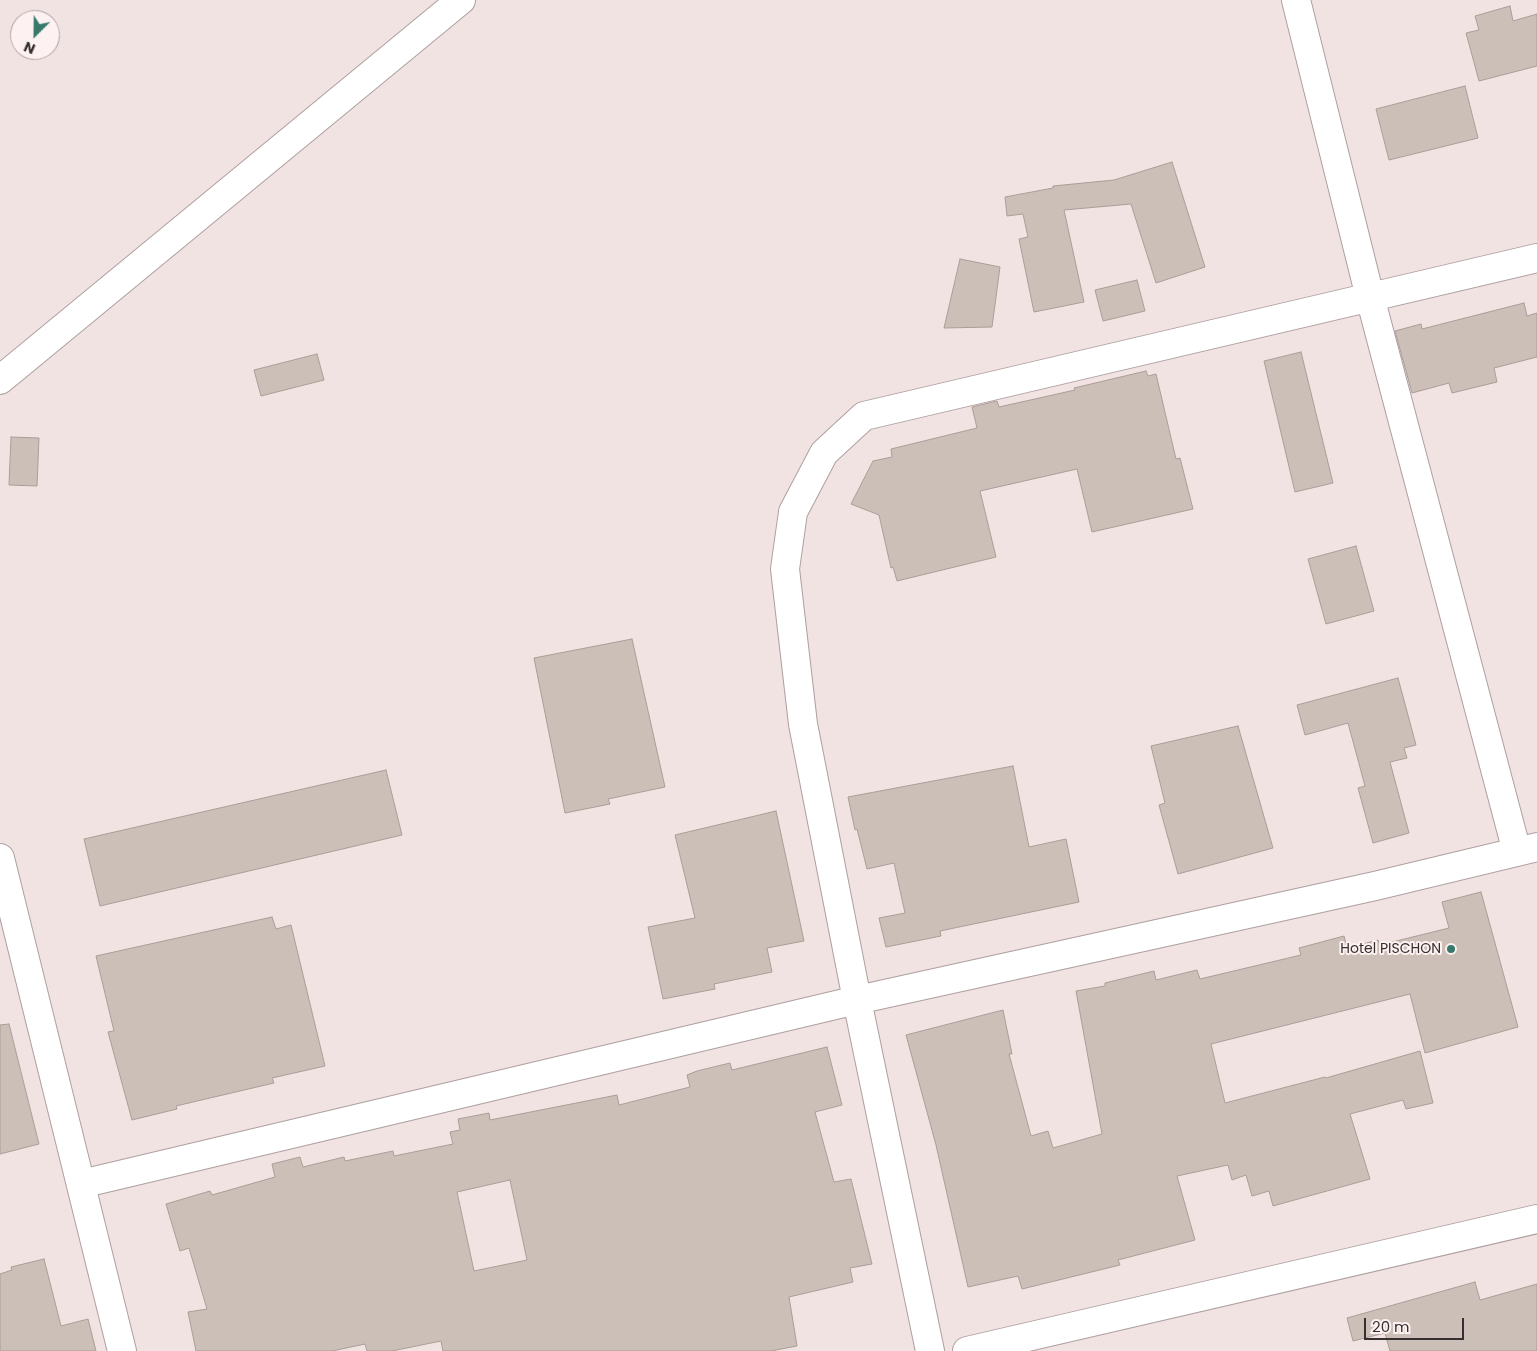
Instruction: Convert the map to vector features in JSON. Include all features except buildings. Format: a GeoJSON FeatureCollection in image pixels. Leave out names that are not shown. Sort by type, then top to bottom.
{"type":"FeatureCollection","features":[{"type":"Feature","properties":{"kind":"street"},"geometry":{"type":"LineString","coordinates":[[0,380],[461,0]]}},
{"type":"Feature","properties":{"kind":"street"},"geometry":{"type":"LineString","coordinates":[[81,1184],[856,1000],[1375,886],[1527,849],[1370,297],[1296,0]]}},
{"type":"Feature","properties":{"kind":"street"},"geometry":{"type":"LineString","coordinates":[[930,1351],[856,1000],[803,724],[785,569],[793,512],[824,453],[864,416],[1537,258]]}},
{"type":"Feature","properties":{"kind":"street"},"geometry":{"type":"LineString","coordinates":[[0,858],[122,1351]]}},
{"type":"Feature","properties":{"kind":"street"},"geometry":{"type":"LineString","coordinates":[[967,1351],[1537,1219]]}},
{"type":"Feature","properties":{"kind":"place","name":"Hotel PISCHON"},"geometry":{"type":"Point","coordinates":[1451,949]}}]}
